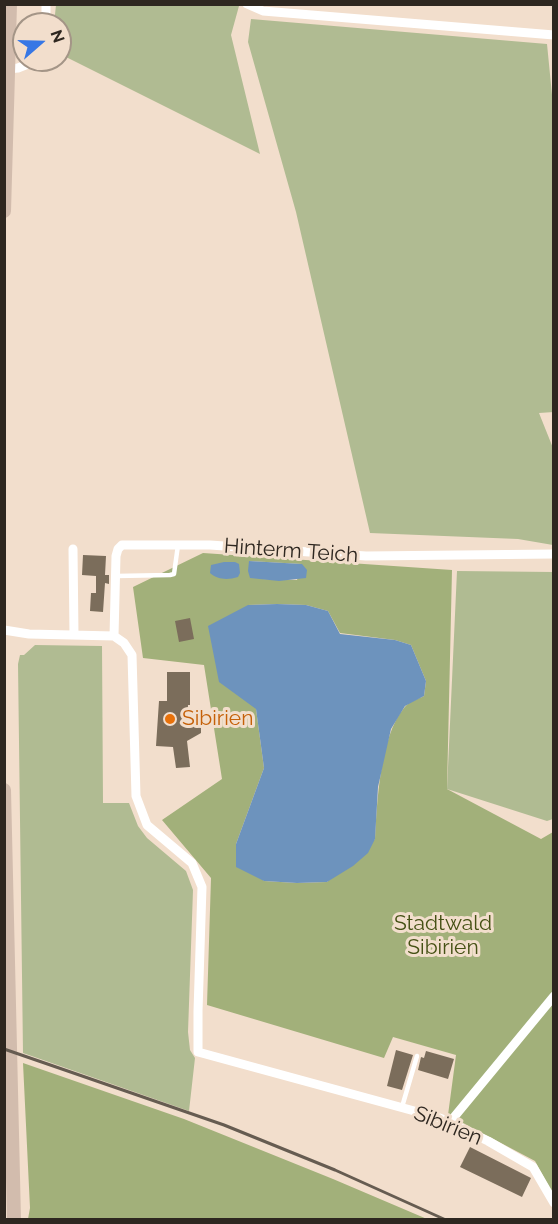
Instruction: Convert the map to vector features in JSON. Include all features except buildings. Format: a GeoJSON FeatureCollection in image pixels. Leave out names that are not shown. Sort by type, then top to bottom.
{"type":"FeatureCollection","features":[{"type":"Feature","properties":{"kind":"main road"},"geometry":{"type":"LineString","coordinates":[[4,211],[10,4]]}},
{"type":"Feature","properties":{"kind":"main road"},"geometry":{"type":"LineString","coordinates":[[4,790],[14,1220]]}},
{"type":"Feature","properties":{"kind":"street"},"geometry":{"type":"LineString","coordinates":[[247,4],[263,11],[554,35]]}},
{"type":"Feature","properties":{"kind":"street"},"geometry":{"type":"LineString","coordinates":[[7,69],[12,68]]}},
{"type":"Feature","properties":{"kind":"street","name":"Hinterm Teich"},"geometry":{"type":"LineString","coordinates":[[114,636],[116,556],[122,545],[210,545],[366,556],[554,554]]}},
{"type":"Feature","properties":{"kind":"street"},"geometry":{"type":"LineString","coordinates":[[74,549],[74,635]]}},
{"type":"Feature","properties":{"kind":"street"},"geometry":{"type":"LineString","coordinates":[[4,630],[29,634],[114,636]]}},
{"type":"Feature","properties":{"kind":"street","name":"Sibirien"},"geometry":{"type":"LineString","coordinates":[[114,636],[124,643],[132,655],[136,796],[147,825],[192,863],[202,887],[198,1052],[450,1122],[533,1167],[554,1203]]}},
{"type":"Feature","properties":{"kind":"street"},"geometry":{"type":"LineString","coordinates":[[450,1122],[554,996]]}},
{"type":"Feature","properties":{"kind":"lane"},"geometry":{"type":"LineString","coordinates":[[116,576],[170,575],[174,573],[178,545]]}},
{"type":"Feature","properties":{"kind":"lane"},"geometry":{"type":"LineString","coordinates":[[402,1107],[417,1056]]}},
{"type":"Feature","properties":{"kind":"green space"},"geometry":{"type":"Polygon","coordinates":[[[56,5],[239,6],[231,35],[260,154],[72,60],[72,12],[55,12],[56,5]]]}},
{"type":"Feature","properties":{"kind":"green space"},"geometry":{"type":"Polygon","coordinates":[[[251,19],[547,44],[554,115],[554,412],[539,413],[553,448],[553,545],[518,539],[370,533],[296,212],[248,42],[251,19]]]}},
{"type":"Feature","properties":{"kind":"green space","name":"Stadtwald Sibirien"},"geometry":{"type":"Polygon","coordinates":[[[203,553],[452,570],[447,789],[541,839],[553,832],[553,1194],[535,1161],[448,1115],[456,1055],[393,1037],[384,1058],[207,1005],[211,878],[162,820],[222,779],[204,665],[143,658],[133,587],[203,553]],[[249,561],[262,579],[297,580],[302,564],[249,561]],[[248,605],[256,709],[264,768],[236,844],[264,881],[327,882],[375,839],[381,770],[390,735],[396,720],[406,706],[424,696],[426,681],[411,645],[395,640],[340,633],[328,611],[306,605],[248,605]]]}},
{"type":"Feature","properties":{"kind":"green space"},"geometry":{"type":"Polygon","coordinates":[[[457,571],[553,572],[553,819],[547,821],[447,789],[457,571]]]}},
{"type":"Feature","properties":{"kind":"green space"},"geometry":{"type":"Polygon","coordinates":[[[35,645],[102,646],[103,803],[129,803],[138,826],[147,838],[186,871],[193,890],[188,1032],[190,1050],[195,1058],[189,1111],[23,1053],[18,664],[20,655],[24,655],[35,645]]]}},
{"type":"Feature","properties":{"kind":"green space"},"geometry":{"type":"Polygon","coordinates":[[[23,1063],[184,1119],[427,1219],[28,1219],[30,1208],[23,1063]]]}},
{"type":"Feature","properties":{"kind":"water"},"geometry":{"type":"Polygon","coordinates":[[[249,561],[302,564],[307,570],[306,578],[279,581],[250,578],[249,561]]]}},
{"type":"Feature","properties":{"kind":"water"},"geometry":{"type":"Polygon","coordinates":[[[224,562],[239,564],[238,577],[223,579],[210,573],[211,565],[224,562]]]}},
{"type":"Feature","properties":{"kind":"water"},"geometry":{"type":"Polygon","coordinates":[[[248,605],[306,605],[328,611],[340,634],[395,640],[411,645],[426,681],[424,696],[405,706],[391,729],[378,787],[375,839],[368,853],[353,866],[327,882],[264,881],[236,867],[236,844],[264,768],[256,709],[219,682],[208,626],[248,605]]]}},
{"type":"Feature","properties":{"kind":"railway"},"geometry":{"type":"LineString","coordinates":[[4,1049],[224,1125],[335,1170],[446,1220]]}},
{"type":"Feature","properties":{"kind":"place","name":"Sibirien"},"geometry":{"type":"Point","coordinates":[170,719]}}]}
